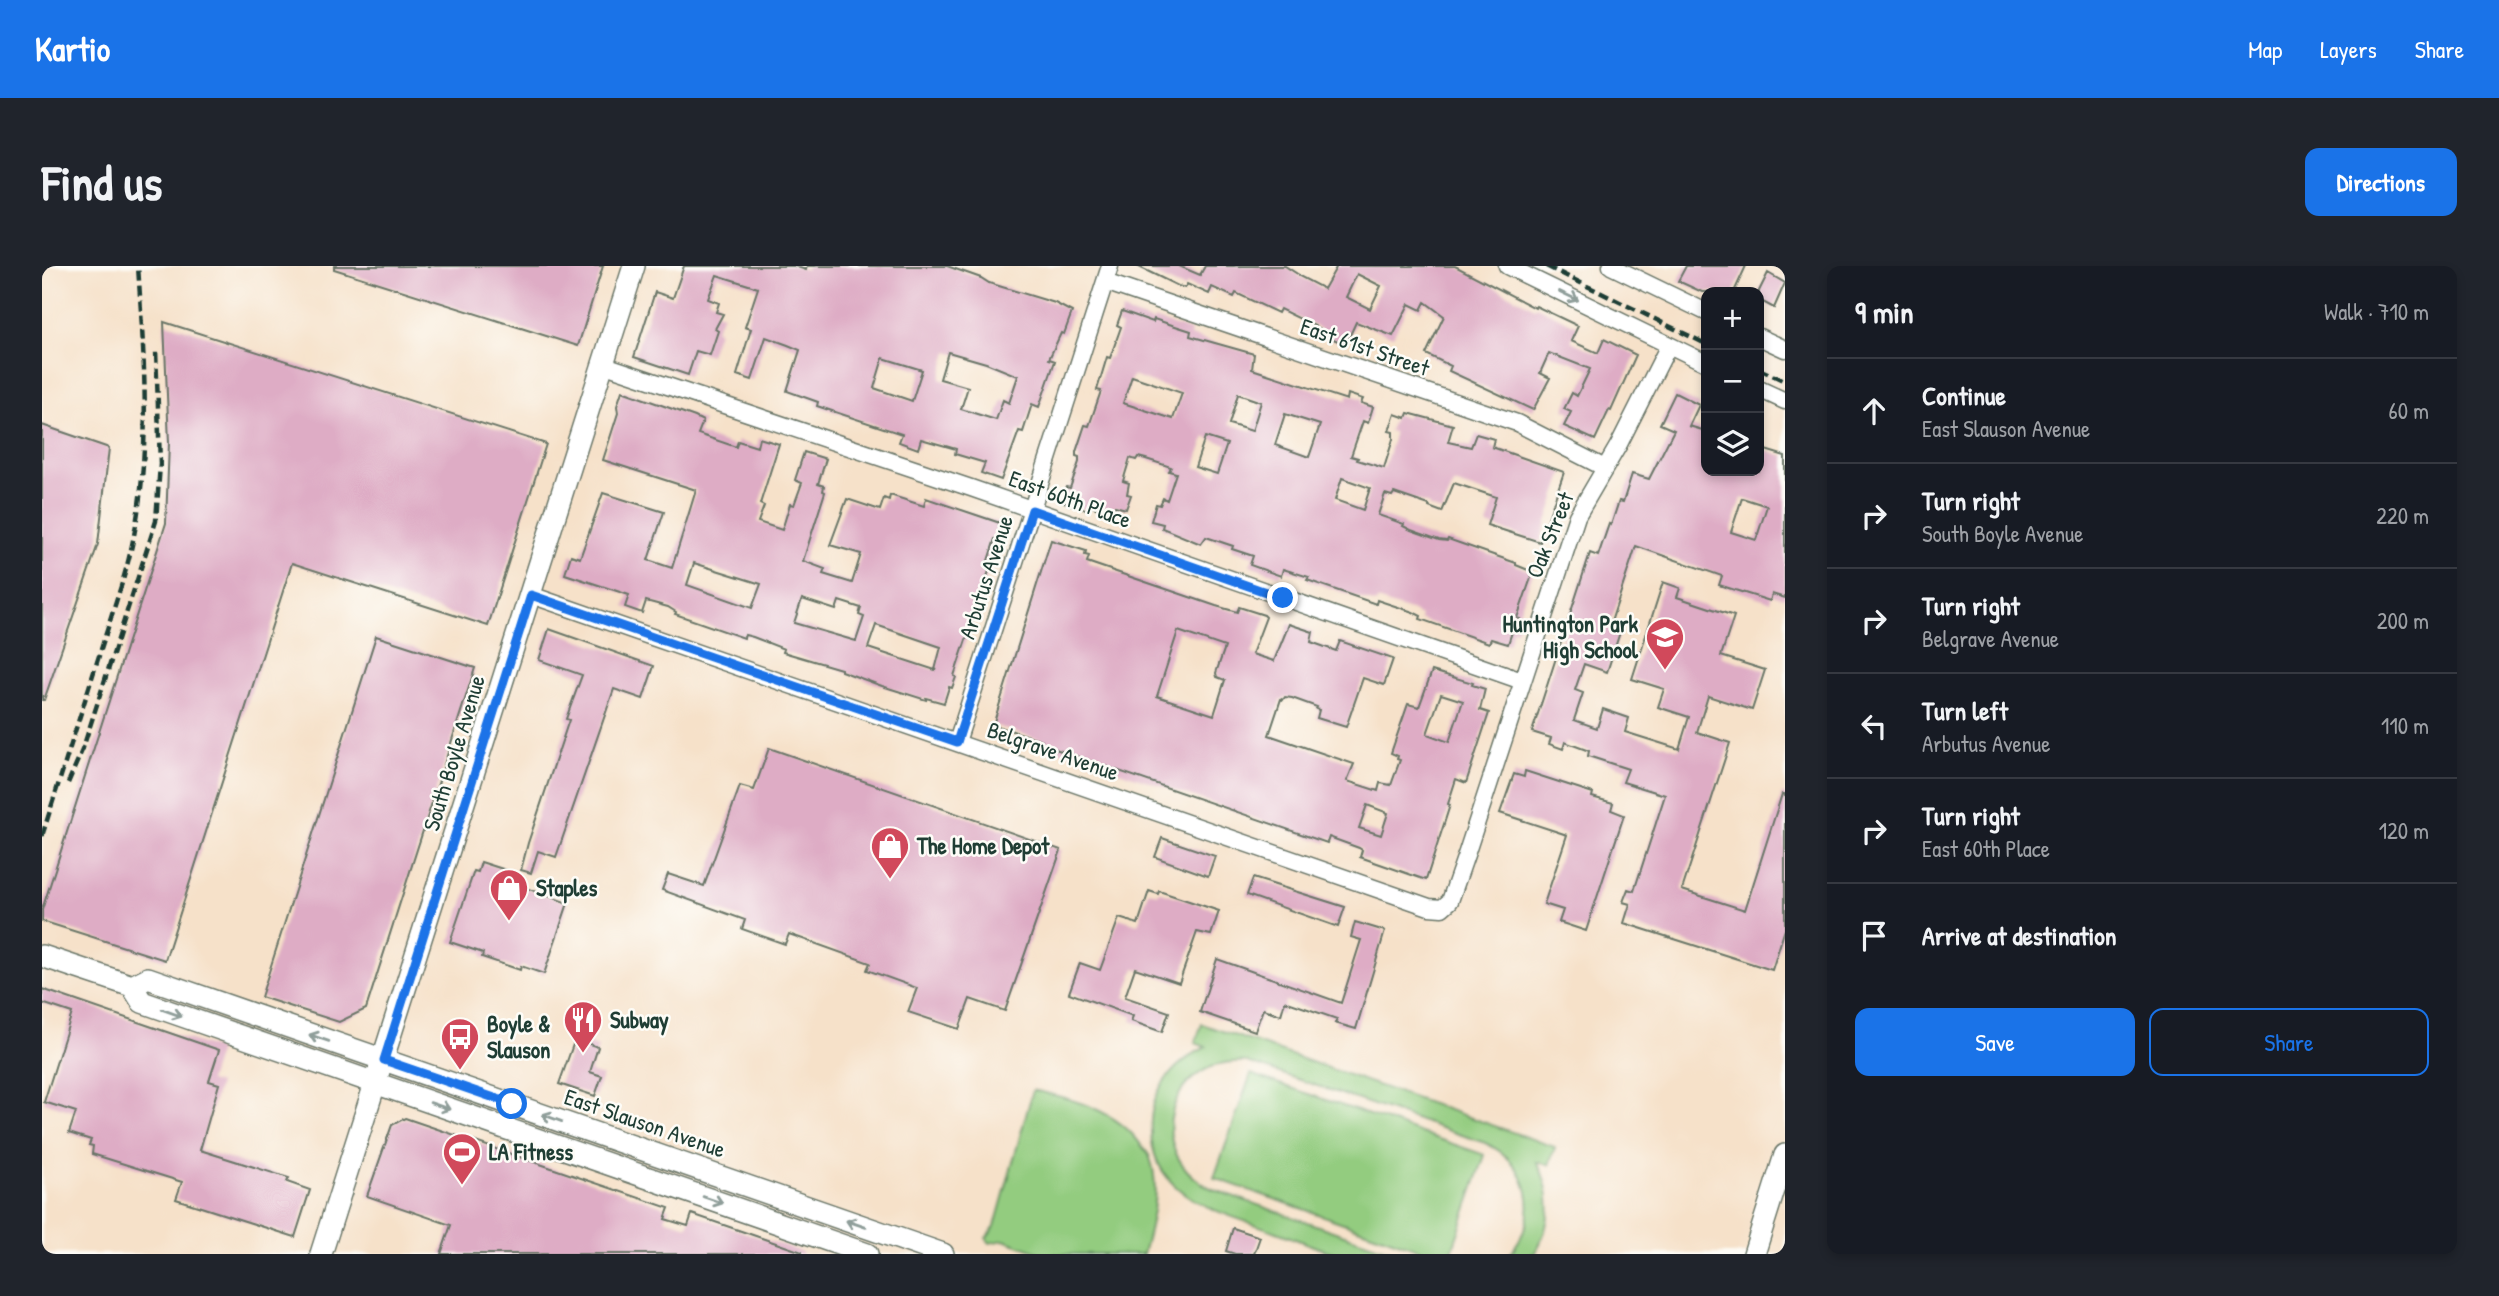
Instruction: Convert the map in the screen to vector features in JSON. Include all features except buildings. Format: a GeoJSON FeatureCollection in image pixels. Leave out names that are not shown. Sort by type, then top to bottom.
{"type":"FeatureCollection","features":[{"type":"Feature","properties":{"kind":"main road","name":"South Boyle Avenue"},"geometry":{"type":"LineString","coordinates":[[321,1254],[635,266]]}},
{"type":"Feature","properties":{"kind":"main road","name":"East Slauson Avenue"},"geometry":{"type":"LineString","coordinates":[[42,956],[132,986],[142,1002],[867,1254]]}},
{"type":"Feature","properties":{"kind":"main road","name":"East Slauson Avenue"},"geometry":{"type":"LineString","coordinates":[[132,986],[148,978],[943,1254]]}},
{"type":"Feature","properties":{"kind":"main road"},"geometry":{"type":"LineString","coordinates":[[1754,1254],[1785,1155]]}},
{"type":"Feature","properties":{"kind":"street"},"geometry":{"type":"LineString","coordinates":[[1507,266],[1701,361]]}},
{"type":"Feature","properties":{"kind":"street"},"geometry":{"type":"LineString","coordinates":[[1611,266],[1701,310]]}},
{"type":"Feature","properties":{"kind":"street","name":"East 61st Street"},"geometry":{"type":"LineString","coordinates":[[1108,274],[1517,423],[1605,468]]}},
{"type":"Feature","properties":{"kind":"street","name":"Arbutus Avenue"},"geometry":{"type":"LineString","coordinates":[[957,742],[1108,274]]}},
{"type":"Feature","properties":{"kind":"street"},"geometry":{"type":"LineString","coordinates":[[1764,339],[1785,349]]}},
{"type":"Feature","properties":{"kind":"street","name":"Oak Street"},"geometry":{"type":"LineString","coordinates":[[1441,908],[1450,901],[1455,889],[1577,516],[1669,345]]}},
{"type":"Feature","properties":{"kind":"street","name":"East 60th Place"},"geometry":{"type":"LineString","coordinates":[[602,364],[1522,681]]}},
{"type":"Feature","properties":{"kind":"street"},"geometry":{"type":"LineString","coordinates":[[1764,391],[1785,401]]}},
{"type":"Feature","properties":{"kind":"street","name":"Belgrave Avenue"},"geometry":{"type":"LineString","coordinates":[[531,595],[1441,908]]}},
{"type":"Feature","properties":{"kind":"green space"},"geometry":{"type":"Polygon","coordinates":[[[1202,1024],[1555,1147],[1549,1165],[1537,1162],[1546,1185],[1549,1208],[1545,1232],[1534,1254],[1509,1254],[1520,1239],[1526,1224],[1527,1192],[1522,1177],[1501,1152],[1485,1143],[1247,1062],[1219,1064],[1197,1075],[1182,1091],[1173,1111],[1171,1133],[1177,1155],[1192,1175],[1215,1190],[1399,1254],[1332,1252],[1230,1216],[1189,1197],[1173,1184],[1160,1167],[1153,1146],[1151,1120],[1156,1096],[1168,1076],[1185,1060],[1206,1047],[1195,1043],[1202,1024]]]}},
{"type":"Feature","properties":{"kind":"green space"},"geometry":{"type":"Polygon","coordinates":[[[1251,1074],[1485,1155],[1451,1254],[1432,1254],[1214,1178],[1251,1074]]]}},
{"type":"Feature","properties":{"kind":"green space"},"geometry":{"type":"Polygon","coordinates":[[[1033,1090],[1078,1102],[1107,1115],[1131,1133],[1148,1153],[1155,1194],[1143,1254],[1043,1254],[1004,1240],[990,1243],[986,1238],[995,1226],[1033,1090]]]}},
{"type":"Feature","properties":{"kind":"railway"},"geometry":{"type":"LineString","coordinates":[[42,836],[122,583],[139,505],[145,426],[138,266]]}},
{"type":"Feature","properties":{"kind":"railway"},"geometry":{"type":"LineString","coordinates":[[1546,266],[1701,342]]}},
{"type":"Feature","properties":{"kind":"railway"},"geometry":{"type":"LineString","coordinates":[[68,783],[83,748],[156,521],[160,464],[156,350]]}},
{"type":"Feature","properties":{"kind":"railway"},"geometry":{"type":"LineString","coordinates":[[1764,371],[1785,381]]}},
{"type":"Feature","properties":{"kind":"place","name":"Huntington Park High School"},"geometry":{"type":"Point","coordinates":[1665,671]}},
{"type":"Feature","properties":{"kind":"place","name":"The Home Depot"},"geometry":{"type":"Point","coordinates":[890,880]}},
{"type":"Feature","properties":{"kind":"place","name":"Staples"},"geometry":{"type":"Point","coordinates":[509,922]}},
{"type":"Feature","properties":{"kind":"place","name":"Subway"},"geometry":{"type":"Point","coordinates":[583,1054]}},
{"type":"Feature","properties":{"kind":"place","name":"Boyle & Slauson"},"geometry":{"type":"Point","coordinates":[460,1071]}},
{"type":"Feature","properties":{"kind":"place","name":"LA Fitness"},"geometry":{"type":"Point","coordinates":[462,1186]}},
{"type":"Feature","properties":{"kind":"route"},"geometry":{"type":"LineString","coordinates":[[512,1104],[384,1060],[531,595],[957,742],[1032,510],[1283,598]]}}]}
